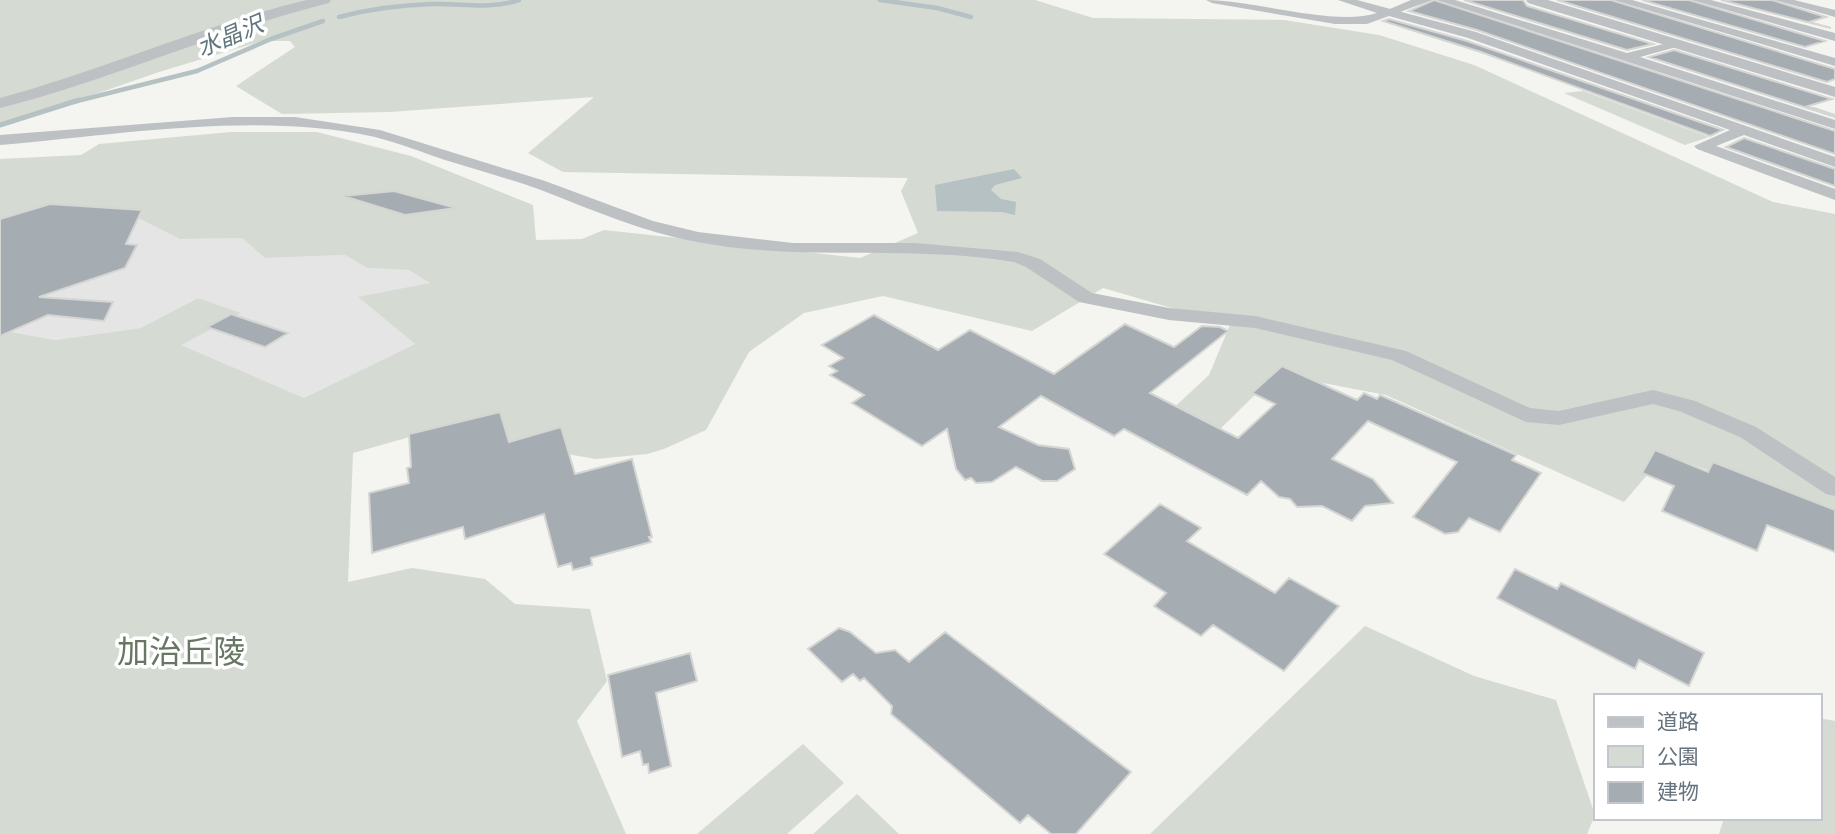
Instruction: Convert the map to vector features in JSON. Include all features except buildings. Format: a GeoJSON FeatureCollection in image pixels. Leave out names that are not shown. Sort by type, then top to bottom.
{"type":"FeatureCollection","features":[{"type":"Feature","properties":{"kind":"street"},"geometry":{"type":"LineString","coordinates":[[0,103],[51,89],[257,18],[324,0]]}},
{"type":"Feature","properties":{"kind":"street"},"geometry":{"type":"LineString","coordinates":[[1212,0],[1335,20],[1367,20],[1425,0]]}},
{"type":"Feature","properties":{"kind":"street"},"geometry":{"type":"LineString","coordinates":[[1344,0],[1472,35],[1835,162]]}},
{"type":"Feature","properties":{"kind":"street"},"geometry":{"type":"LineString","coordinates":[[1443,0],[1835,125]]}},
{"type":"Feature","properties":{"kind":"street"},"geometry":{"type":"LineString","coordinates":[[1533,0],[1835,92]]}},
{"type":"Feature","properties":{"kind":"street"},"geometry":{"type":"LineString","coordinates":[[1620,0],[1835,62]]}},
{"type":"Feature","properties":{"kind":"street"},"geometry":{"type":"LineString","coordinates":[[1698,0],[1835,37]]}},
{"type":"Feature","properties":{"kind":"street"},"geometry":{"type":"LineString","coordinates":[[1781,0],[1835,14]]}},
{"type":"Feature","properties":{"kind":"street"},"geometry":{"type":"LineString","coordinates":[[1625,57],[1676,43]]}},
{"type":"Feature","properties":{"kind":"street"},"geometry":{"type":"LineString","coordinates":[[1616,86],[1669,71]]}},
{"type":"Feature","properties":{"kind":"street"},"geometry":{"type":"LineString","coordinates":[[0,140],[233,121],[295,121],[349,128],[380,134],[539,184],[647,225],[698,237],[793,248],[915,248],[1018,257],[1033,263],[1086,298],[1169,314],[1255,322],[1399,355],[1526,415],[1559,418],[1653,397],[1687,406],[1748,432],[1835,488]]}},
{"type":"Feature","properties":{"kind":"street"},"geometry":{"type":"LineString","coordinates":[[1743,130],[1702,146],[1835,195]]}},
{"type":"Feature","properties":{"kind":"shaded area"},"geometry":{"type":"Polygon","coordinates":[[[1014,169],[1022,178],[995,185],[991,190],[1001,199],[1016,202],[1015,215],[1002,212],[937,211],[935,185],[1014,169]]]}},
{"type":"Feature","properties":{"kind":"shaded area"},"geometry":{"type":"Polygon","coordinates":[[[128,213],[180,239],[242,238],[265,258],[345,255],[367,268],[409,270],[431,283],[359,298],[415,344],[304,398],[180,345],[240,313],[198,298],[142,328],[55,340],[0,330],[0,223],[128,213]]]}},
{"type":"Feature","properties":{"kind":"green space","name":"加治丘陵"},"geometry":{"type":"Polygon","coordinates":[[[0,0],[1035,0],[1093,18],[1284,20],[1379,35],[1474,65],[1773,202],[1835,214],[1835,518],[1665,454],[1624,502],[1386,395],[1276,374],[1215,434],[1165,416],[1209,375],[1230,325],[1103,288],[1032,331],[883,296],[804,313],[749,352],[706,430],[664,449],[647,454],[596,459],[509,444],[491,414],[353,453],[348,582],[412,568],[485,579],[515,604],[590,609],[607,681],[577,721],[626,834],[0,834],[0,330],[55,340],[141,328],[198,298],[241,313],[181,345],[304,398],[415,344],[358,297],[430,283],[409,270],[367,268],[345,255],[265,258],[242,238],[180,239],[128,213],[0,223],[0,159],[81,155],[99,144],[231,132],[317,132],[411,156],[533,205],[536,240],[582,239],[604,230],[860,258],[918,233],[901,191],[908,178],[563,172],[528,153],[594,97],[390,112],[282,114],[236,86],[295,47],[290,41],[262,41],[159,72],[0,127],[0,0]]]}},
{"type":"Feature","properties":{"kind":"green space"},"geometry":{"type":"Polygon","coordinates":[[[1583,91],[1709,137],[1685,145],[1564,93],[1583,91]]]}},
{"type":"Feature","properties":{"kind":"green space"},"geometry":{"type":"Polygon","coordinates":[[[1365,626],[1474,676],[1556,700],[1594,812],[1587,834],[1150,834],[1365,626]]]}},
{"type":"Feature","properties":{"kind":"green space"},"geometry":{"type":"Polygon","coordinates":[[[1821,718],[1835,721],[1835,834],[1719,834],[1723,820],[1821,820],[1821,718]]]}},
{"type":"Feature","properties":{"kind":"green space"},"geometry":{"type":"Polygon","coordinates":[[[803,744],[844,783],[787,834],[697,834],[803,744]]]}},
{"type":"Feature","properties":{"kind":"green space"},"geometry":{"type":"Polygon","coordinates":[[[857,794],[899,834],[813,834],[857,794]]]}},
{"type":"Feature","properties":{"kind":"waterway","name":"水晶沢"},"geometry":{"type":"LineString","coordinates":[[339,17],[409,5],[486,5],[519,0]]}},
{"type":"Feature","properties":{"kind":"waterway","name":"水晶沢"},"geometry":{"type":"LineString","coordinates":[[880,0],[937,8],[971,17]]}},
{"type":"Feature","properties":{"kind":"waterway","name":"水晶沢"},"geometry":{"type":"LineString","coordinates":[[73,102],[197,71],[271,39],[323,21]]}},
{"type":"Feature","properties":{"kind":"waterway","name":"水晶沢"},"geometry":{"type":"LineString","coordinates":[[0,125],[79,100]]}}]}
